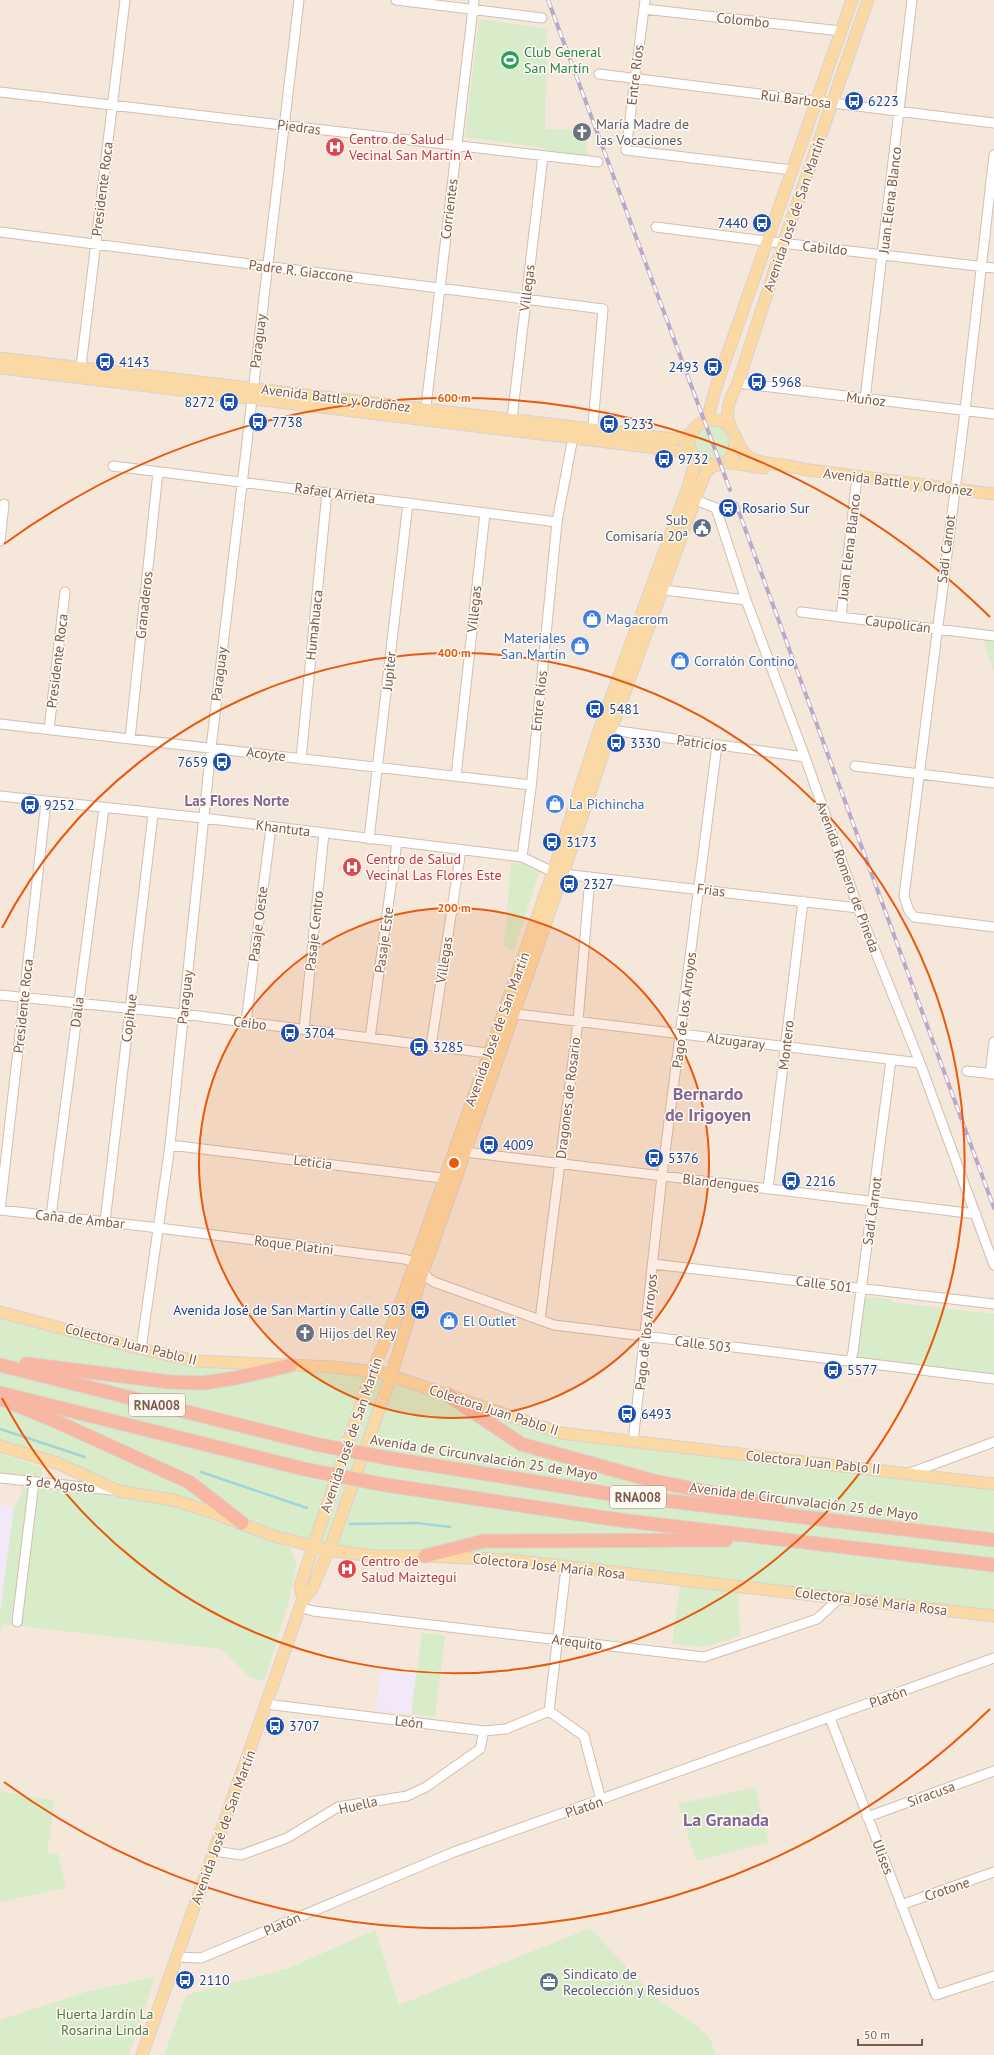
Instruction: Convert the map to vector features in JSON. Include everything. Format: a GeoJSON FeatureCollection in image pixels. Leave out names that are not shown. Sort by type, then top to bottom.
{"type":"FeatureCollection","features":[{"type":"Feature","properties":{"kind":"highway"},"geometry":{"type":"LineString","coordinates":[[0,1360],[170,1382],[203,1383],[236,1378],[291,1365]]}},
{"type":"Feature","properties":{"kind":"highway","name":"Avenida de Circunvalación 25 de Mayo"},"geometry":{"type":"LineString","coordinates":[[0,1365],[315,1444],[387,1458],[611,1494],[994,1540]]}},
{"type":"Feature","properties":{"kind":"highway","name":"RNA008"},"geometry":{"type":"LineString","coordinates":[[0,1393],[304,1469],[380,1484],[612,1519],[994,1565]]}},
{"type":"Feature","properties":{"kind":"highway","name":"RNA008"},"geometry":{"type":"LineString","coordinates":[[448,1395],[521,1444],[553,1454],[654,1481],[890,1528]]}},
{"type":"Feature","properties":{"kind":"highway"},"geometry":{"type":"LineString","coordinates":[[0,1399],[67,1427],[189,1482],[242,1523]]}},
{"type":"Feature","properties":{"kind":"highway"},"geometry":{"type":"LineString","coordinates":[[426,1556],[484,1541],[540,1539],[597,1542],[654,1539],[792,1541]]}},
{"type":"Feature","properties":{"kind":"main road","name":"Avenida José de San Martín"},"geometry":{"type":"LineString","coordinates":[[707,420],[716,389],[767,241],[852,0]]}},
{"type":"Feature","properties":{"kind":"main road","name":"Avenida José de San Martín"},"geometry":{"type":"LineString","coordinates":[[733,434],[726,417],[728,404],[738,383],[783,244],[868,0]]}},
{"type":"Feature","properties":{"kind":"main road","name":"Avenida Battle y Ordoñez"},"geometry":{"type":"LineString","coordinates":[[0,358],[81,373]]}},
{"type":"Feature","properties":{"kind":"main road","name":"Avenida Battle y Ordoñez"},"geometry":{"type":"LineString","coordinates":[[0,368],[81,373],[252,392],[574,432]]}},
{"type":"Feature","properties":{"kind":"main road","name":"Avenida Battle y Ordoñez"},"geometry":{"type":"LineString","coordinates":[[426,414],[512,419],[574,432],[682,451],[695,456]]}},
{"type":"Feature","properties":{"kind":"main road"},"geometry":{"type":"LineString","coordinates":[[707,420],[718,420],[733,434],[733,453],[720,464],[704,464],[695,456],[690,447],[690,438],[694,430],[698,425],[707,420]]}},
{"type":"Feature","properties":{"kind":"main road","name":"Avenida Battle y Ordoñez"},"geometry":{"type":"LineString","coordinates":[[592,435],[674,439],[686,438],[694,430]]}},
{"type":"Feature","properties":{"kind":"main road","name":"Avenida Battle y Ordoñez"},"geometry":{"type":"LineString","coordinates":[[733,434],[742,452],[754,460],[857,477],[994,494]]}},
{"type":"Feature","properties":{"kind":"main road","name":"Avenida José de San Martín"},"geometry":{"type":"LineString","coordinates":[[142,2055],[302,1603],[312,1589],[329,1550],[391,1376],[450,1179],[558,873],[651,589],[689,484],[695,456]]}},
{"type":"Feature","properties":{"kind":"main road","name":"Avenida José de San Martín"},"geometry":{"type":"LineString","coordinates":[[606,729],[663,590],[706,472],[720,464]]}},
{"type":"Feature","properties":{"kind":"main road","name":"Avenida Battle y Ordoñez"},"geometry":{"type":"LineString","coordinates":[[720,464],[791,470],[802,469]]}},
{"type":"Feature","properties":{"kind":"main road","name":"Avenida José de San Martín"},"geometry":{"type":"LineString","coordinates":[[302,1603],[300,1586],[372,1371],[396,1316],[414,1263],[450,1179],[465,1152],[494,1054]]}},
{"type":"Feature","properties":{"kind":"main road","name":"Colectora Juan Pablo II"},"geometry":{"type":"LineString","coordinates":[[0,1312],[141,1349],[196,1361],[291,1365],[372,1371],[561,1433],[994,1484]]}},
{"type":"Feature","properties":{"kind":"main road","name":"Colectora José María Rosa"},"geometry":{"type":"LineString","coordinates":[[0,1446],[57,1463],[119,1491],[173,1500],[208,1510],[274,1536],[329,1550],[374,1556],[426,1556],[510,1560],[566,1568],[841,1597],[994,1616]]}},
{"type":"Feature","properties":{"kind":"street","name":"Presidente Roca"},"geometry":{"type":"LineString","coordinates":[[81,373],[125,0]]}},
{"type":"Feature","properties":{"kind":"street","name":"Paraguay"},"geometry":{"type":"LineString","coordinates":[[141,1349],[170,1145],[210,748],[243,481],[252,392],[299,0]]}},
{"type":"Feature","properties":{"kind":"street"},"geometry":{"type":"LineString","coordinates":[[396,0],[473,5],[542,18]]}},
{"type":"Feature","properties":{"kind":"street","name":"Juan Elena Blanco"},"geometry":{"type":"LineString","coordinates":[[865,399],[912,0]]}},
{"type":"Feature","properties":{"kind":"street","name":"Colombo"},"geometry":{"type":"LineString","coordinates":[[645,4],[841,31]]}},
{"type":"Feature","properties":{"kind":"street","name":"Entre Ríos"},"geometry":{"type":"LineString","coordinates":[[645,4],[626,150],[792,170]]}},
{"type":"Feature","properties":{"kind":"street","name":"Corrientes"},"geometry":{"type":"LineString","coordinates":[[426,414],[473,5]]}},
{"type":"Feature","properties":{"kind":"street","name":"Rui Barbosa"},"geometry":{"type":"LineString","coordinates":[[599,74],[994,123]]}},
{"type":"Feature","properties":{"kind":"street","name":"Piedras"},"geometry":{"type":"LineString","coordinates":[[0,92],[598,162]]}},
{"type":"Feature","properties":{"kind":"street","name":"Sadi Carnot"},"geometry":{"type":"LineString","coordinates":[[994,155],[965,411],[904,886],[904,896],[909,911],[914,917],[994,927]]}},
{"type":"Feature","properties":{"kind":"street","name":"Villegas"},"geometry":{"type":"LineString","coordinates":[[512,419],[543,156]]}},
{"type":"Feature","properties":{"kind":"street","name":"Cabildo"},"geometry":{"type":"LineString","coordinates":[[656,227],[783,244],[994,268]]}},
{"type":"Feature","properties":{"kind":"street","name":"Padre R. Giaccone"},"geometry":{"type":"LineString","coordinates":[[0,232],[603,309],[592,435]]}},
{"type":"Feature","properties":{"kind":"street","name":"Muñoz"},"geometry":{"type":"LineString","coordinates":[[738,383],[994,414]]}},
{"type":"Feature","properties":{"kind":"street","name":"Entre Ríos"},"geometry":{"type":"LineString","coordinates":[[522,857],[531,785],[557,522],[574,432]]}},
{"type":"Feature","properties":{"kind":"street","name":"Rafael Arrieta"},"geometry":{"type":"LineString","coordinates":[[113,466],[243,481],[557,522]]}},
{"type":"Feature","properties":{"kind":"street","name":"Granaderos"},"geometry":{"type":"LineString","coordinates":[[130,739],[158,472]]}},
{"type":"Feature","properties":{"kind":"street","name":"Juan Elena Blanco"},"geometry":{"type":"LineString","coordinates":[[841,617],[857,477]]}},
{"type":"Feature","properties":{"kind":"street","name":"Humahuaca"},"geometry":{"type":"LineString","coordinates":[[302,759],[327,492]]}},
{"type":"Feature","properties":{"kind":"street","name":"Avenida Romero de Pineda"},"geometry":{"type":"LineString","coordinates":[[695,500],[716,508],[746,600],[805,757],[858,908],[920,1064],[994,1265]]}},
{"type":"Feature","properties":{"kind":"street","name":"Jupiter"},"geometry":{"type":"LineString","coordinates":[[369,839],[379,768],[408,503]]}},
{"type":"Feature","properties":{"kind":"street"},"geometry":{"type":"LineString","coordinates":[[0,541],[4,504]]}},
{"type":"Feature","properties":{"kind":"street","name":"Villegas"},"geometry":{"type":"LineString","coordinates":[[456,776],[485,513]]}},
{"type":"Feature","properties":{"kind":"street"},"geometry":{"type":"LineString","coordinates":[[651,589],[746,600]]}},
{"type":"Feature","properties":{"kind":"street","name":"Presidente Roca"},"geometry":{"type":"LineString","coordinates":[[49,729],[64,592]]}},
{"type":"Feature","properties":{"kind":"street","name":"Caupolicán"},"geometry":{"type":"LineString","coordinates":[[802,612],[994,636]]}},
{"type":"Feature","properties":{"kind":"street","name":"Acoyte"},"geometry":{"type":"LineString","coordinates":[[0,724],[531,785]]}},
{"type":"Feature","properties":{"kind":"street","name":"Patricios"},"geometry":{"type":"LineString","coordinates":[[606,729],[805,757]]}},
{"type":"Feature","properties":{"kind":"street","name":"Pago de los Arroyos"},"geometry":{"type":"LineString","coordinates":[[633,1442],[662,1176],[717,745]]}},
{"type":"Feature","properties":{"kind":"street"},"geometry":{"type":"LineString","coordinates":[[855,766],[994,783]]}},
{"type":"Feature","properties":{"kind":"street","name":"Khantuta"},"geometry":{"type":"LineString","coordinates":[[0,796],[153,814],[203,818],[522,857],[558,873]]}},
{"type":"Feature","properties":{"kind":"street","name":"Presidente Roca"},"geometry":{"type":"LineString","coordinates":[[0,1210],[46,802]]}},
{"type":"Feature","properties":{"kind":"street","name":"Dalia"},"geometry":{"type":"LineString","coordinates":[[51,1216],[104,808]]}},
{"type":"Feature","properties":{"kind":"street","name":"Copihue"},"geometry":{"type":"LineString","coordinates":[[105,1222],[153,814]]}},
{"type":"Feature","properties":{"kind":"street","name":"Pasaje Oeste"},"geometry":{"type":"LineString","coordinates":[[246,1022],[271,827]]}},
{"type":"Feature","properties":{"kind":"street","name":"Pasaje Centro"},"geometry":{"type":"LineString","coordinates":[[304,1029],[324,833]]}},
{"type":"Feature","properties":{"kind":"street","name":"Pasaje Este"},"geometry":{"type":"LineString","coordinates":[[370,1038],[397,842]]}},
{"type":"Feature","properties":{"kind":"street","name":"Villegas"},"geometry":{"type":"LineString","coordinates":[[431,1046],[461,850]]}},
{"type":"Feature","properties":{"kind":"street","name":"Frias"},"geometry":{"type":"LineString","coordinates":[[558,873],[858,908]]}},
{"type":"Feature","properties":{"kind":"street","name":"Dragones de Rosario"},"geometry":{"type":"LineString","coordinates":[[540,1320],[578,1021],[590,876]]}},
{"type":"Feature","properties":{"kind":"street","name":"Montero"},"geometry":{"type":"LineString","coordinates":[[768,1189],[803,902]]}},
{"type":"Feature","properties":{"kind":"street","name":"Ceibo"},"geometry":{"type":"LineString","coordinates":[[0,994],[183,1014],[494,1054]]}},
{"type":"Feature","properties":{"kind":"street","name":"Alzugaray"},"geometry":{"type":"LineString","coordinates":[[509,1013],[920,1064]]}},
{"type":"Feature","properties":{"kind":"street"},"geometry":{"type":"LineString","coordinates":[[967,1071],[992,1074],[994,1042]]}},
{"type":"Feature","properties":{"kind":"street","name":"Sadi Carnot"},"geometry":{"type":"LineString","coordinates":[[850,1362],[853,1352],[891,1060]]}},
{"type":"Feature","properties":{"kind":"street","name":"Leticia"},"geometry":{"type":"LineString","coordinates":[[170,1145],[450,1179]]}},
{"type":"Feature","properties":{"kind":"street","name":"Blandengues"},"geometry":{"type":"LineString","coordinates":[[465,1152],[976,1214]]}},
{"type":"Feature","properties":{"kind":"street","name":"Caña de Ambar"},"geometry":{"type":"LineString","coordinates":[[0,1210],[159,1228]]}},
{"type":"Feature","properties":{"kind":"street","name":"Roque Platini"},"geometry":{"type":"LineString","coordinates":[[159,1228],[405,1260],[414,1263]]}},
{"type":"Feature","properties":{"kind":"street"},"geometry":{"type":"LineString","coordinates":[[414,1263],[423,1272]]}},
{"type":"Feature","properties":{"kind":"street","name":"Calle 501"},"geometry":{"type":"LineString","coordinates":[[653,1264],[994,1304]]}},
{"type":"Feature","properties":{"kind":"street","name":"Calle 503"},"geometry":{"type":"LineString","coordinates":[[423,1272],[434,1282],[554,1325],[994,1379]]}},
{"type":"Feature","properties":{"kind":"street"},"geometry":{"type":"LineString","coordinates":[[910,1474],[994,1442]]}},
{"type":"Feature","properties":{"kind":"street","name":"5 de Agosto"},"geometry":{"type":"LineString","coordinates":[[0,1478],[119,1491]]}},
{"type":"Feature","properties":{"kind":"street"},"geometry":{"type":"LineString","coordinates":[[17,1622],[34,1482]]}},
{"type":"Feature","properties":{"kind":"street"},"geometry":{"type":"LineString","coordinates":[[566,1568],[559,1640],[549,1711],[584,1736],[601,1800]]}},
{"type":"Feature","properties":{"kind":"street","name":"Arequito"},"geometry":{"type":"LineString","coordinates":[[302,1603],[313,1612],[704,1657],[817,1619],[841,1597]]}},
{"type":"Feature","properties":{"kind":"street","name":"Platón"},"geometry":{"type":"LineString","coordinates":[[176,1958],[201,1958],[454,1852],[994,1658]]}},
{"type":"Feature","properties":{"kind":"street","name":"León"},"geometry":{"type":"LineString","coordinates":[[266,1704],[484,1731],[506,1729],[549,1711]]}},
{"type":"Feature","properties":{"kind":"street","name":"Ulises"},"geometry":{"type":"LineString","coordinates":[[830,1718],[936,1995],[994,1976]]}},
{"type":"Feature","properties":{"kind":"street","name":"Huella"},"geometry":{"type":"LineString","coordinates":[[214,1851],[241,1855],[287,1838],[338,1807],[407,1796],[426,1787],[480,1749],[484,1731]]}},
{"type":"Feature","properties":{"kind":"street","name":"Siracusa"},"geometry":{"type":"LineString","coordinates":[[867,1817],[994,1771]]}},
{"type":"Feature","properties":{"kind":"street","name":"Crotone"},"geometry":{"type":"LineString","coordinates":[[901,1905],[994,1872]]}},
{"type":"Feature","properties":{"kind":"shaded area"},"geometry":{"type":"Polygon","coordinates":[[[0,0],[994,0],[994,2055],[0,2055],[0,0]]]}},
{"type":"Feature","properties":{"kind":"shaded area"},"geometry":{"type":"Polygon","coordinates":[[[0,1505],[14,1507],[0,1613],[0,1505]]]}},
{"type":"Feature","properties":{"kind":"shaded area"},"geometry":{"type":"Polygon","coordinates":[[[381,1670],[416,1674],[411,1714],[376,1710],[381,1670]]]}},
{"type":"Feature","properties":{"kind":"green space","name":"Club General San Martín"},"geometry":{"type":"Polygon","coordinates":[[[479,19],[547,29],[545,129],[585,129],[588,159],[544,153],[544,148],[465,137],[479,19]]]}},
{"type":"Feature","properties":{"kind":"green space"},"geometry":{"type":"Polygon","coordinates":[[[705,421],[731,429],[729,459],[704,464],[690,438],[705,421]]]}},
{"type":"Feature","properties":{"kind":"green space"},"geometry":{"type":"Polygon","coordinates":[[[984,640],[994,642],[994,671],[984,643],[984,640]]]}},
{"type":"Feature","properties":{"kind":"green space"},"geometry":{"type":"Polygon","coordinates":[[[511,863],[526,864],[539,872],[514,951],[504,946],[511,863]]]}},
{"type":"Feature","properties":{"kind":"green space"},"geometry":{"type":"Polygon","coordinates":[[[869,1297],[891,1299],[891,1302],[994,1314],[994,1374],[861,1358],[857,1355],[864,1299],[869,1297]]]}},
{"type":"Feature","properties":{"kind":"green space"},"geometry":{"type":"Polygon","coordinates":[[[0,1312],[196,1361],[372,1371],[561,1433],[994,1484],[994,1616],[672,1578],[329,1550],[144,1495],[0,1446],[0,1312]]]}},
{"type":"Feature","properties":{"kind":"green space"},"geometry":{"type":"Polygon","coordinates":[[[0,1453],[41,1467],[43,1470],[42,1477],[39,1479],[0,1476],[0,1453]]]}},
{"type":"Feature","properties":{"kind":"green space"},"geometry":{"type":"Polygon","coordinates":[[[22,1486],[130,1497],[185,1508],[290,1548],[296,1562],[295,1572],[289,1600],[264,1681],[250,1677],[221,1649],[2,1624],[0,1633],[0,1613],[14,1507],[21,1496],[22,1486]]]}},
{"type":"Feature","properties":{"kind":"green space"},"geometry":{"type":"Polygon","coordinates":[[[680,1586],[738,1592],[740,1636],[703,1647],[672,1644],[680,1586]]]}},
{"type":"Feature","properties":{"kind":"green space"},"geometry":{"type":"Polygon","coordinates":[[[422,1633],[445,1636],[435,1717],[411,1714],[422,1633]]]}},
{"type":"Feature","properties":{"kind":"green space"},"geometry":{"type":"Polygon","coordinates":[[[755,1787],[769,1842],[696,1861],[678,1804],[755,1787]]]}},
{"type":"Feature","properties":{"kind":"green space"},"geometry":{"type":"Polygon","coordinates":[[[0,1791],[55,1801],[47,1853],[58,1854],[66,1888],[0,1902],[0,1791]]]}},
{"type":"Feature","properties":{"kind":"green space","name":"Sindicato de Recolección y Residuos"},"geometry":{"type":"Polygon","coordinates":[[[590,1928],[656,1998],[696,2025],[710,2039],[716,2055],[164,2055],[186,1995],[289,1968],[375,1930],[399,2005],[590,1928]]]}},
{"type":"Feature","properties":{"kind":"green space","name":"Huerta Jardín La Rosarina Linda"},"geometry":{"type":"Polygon","coordinates":[[[155,1977],[129,2055],[0,2055],[0,2020],[86,1992],[155,1977]]]}},
{"type":"Feature","properties":{"kind":"waterway"},"geometry":{"type":"LineString","coordinates":[[0,1429],[85,1457]]}},
{"type":"Feature","properties":{"kind":"waterway"},"geometry":{"type":"LineString","coordinates":[[201,1472],[307,1508]]}},
{"type":"Feature","properties":{"kind":"waterway"},"geometry":{"type":"LineString","coordinates":[[350,1524],[416,1523],[450,1527]]}},
{"type":"Feature","properties":{"kind":"railway"},"geometry":{"type":"LineString","coordinates":[[548,0],[730,490]]}},
{"type":"Feature","properties":{"kind":"railway"},"geometry":{"type":"LineString","coordinates":[[736,504],[994,1208]]}},
{"type":"Feature","properties":{"kind":"place","name":"Club General San Martín"},"geometry":{"type":"Point","coordinates":[510,60]}},
{"type":"Feature","properties":{"kind":"place","name":"6223"},"geometry":{"type":"Point","coordinates":[854,101]}},
{"type":"Feature","properties":{"kind":"place","name":"María Madre de las Vocaciones"},"geometry":{"type":"Point","coordinates":[582,132]}},
{"type":"Feature","properties":{"kind":"place","name":"Centro de Salud Vecinal San Martín A"},"geometry":{"type":"Point","coordinates":[335,147]}},
{"type":"Feature","properties":{"kind":"place","name":"7440"},"geometry":{"type":"Point","coordinates":[762,223]}},
{"type":"Feature","properties":{"kind":"place","name":"4143"},"geometry":{"type":"Point","coordinates":[105,362]}},
{"type":"Feature","properties":{"kind":"place","name":"2493"},"geometry":{"type":"Point","coordinates":[713,367]}},
{"type":"Feature","properties":{"kind":"place","name":"5968"},"geometry":{"type":"Point","coordinates":[757,382]}},
{"type":"Feature","properties":{"kind":"place","name":"8272"},"geometry":{"type":"Point","coordinates":[229,402]}},
{"type":"Feature","properties":{"kind":"place","name":"7738"},"geometry":{"type":"Point","coordinates":[258,422]}},
{"type":"Feature","properties":{"kind":"place","name":"5233"},"geometry":{"type":"Point","coordinates":[609,424]}},
{"type":"Feature","properties":{"kind":"place","name":"9732"},"geometry":{"type":"Point","coordinates":[664,459]}},
{"type":"Feature","properties":{"kind":"place","name":"Rosario Sur"},"geometry":{"type":"Point","coordinates":[728,508]}},
{"type":"Feature","properties":{"kind":"place","name":"Sub Comisaría 20ª"},"geometry":{"type":"Point","coordinates":[702,528]}},
{"type":"Feature","properties":{"kind":"place","name":"Magacrom"},"geometry":{"type":"Point","coordinates":[592,619]}},
{"type":"Feature","properties":{"kind":"place","name":"Materiales San Martín"},"geometry":{"type":"Point","coordinates":[580,646]}},
{"type":"Feature","properties":{"kind":"place","name":"Corralón Contino"},"geometry":{"type":"Point","coordinates":[680,661]}},
{"type":"Feature","properties":{"kind":"place","name":"5481"},"geometry":{"type":"Point","coordinates":[595,709]}},
{"type":"Feature","properties":{"kind":"place","name":"3330"},"geometry":{"type":"Point","coordinates":[616,743]}},
{"type":"Feature","properties":{"kind":"place","name":"7659"},"geometry":{"type":"Point","coordinates":[222,762]}},
{"type":"Feature","properties":{"kind":"place","name":"La Pichincha"},"geometry":{"type":"Point","coordinates":[555,804]}},
{"type":"Feature","properties":{"kind":"place","name":"9252"},"geometry":{"type":"Point","coordinates":[30,805]}},
{"type":"Feature","properties":{"kind":"place","name":"3173"},"geometry":{"type":"Point","coordinates":[552,842]}},
{"type":"Feature","properties":{"kind":"place","name":"Centro de Salud Vecinal Las Flores Este"},"geometry":{"type":"Point","coordinates":[352,867]}},
{"type":"Feature","properties":{"kind":"place","name":"2327"},"geometry":{"type":"Point","coordinates":[569,884]}},
{"type":"Feature","properties":{"kind":"place","name":"3704"},"geometry":{"type":"Point","coordinates":[290,1033]}},
{"type":"Feature","properties":{"kind":"place","name":"3285"},"geometry":{"type":"Point","coordinates":[419,1047]}},
{"type":"Feature","properties":{"kind":"place","name":"4009"},"geometry":{"type":"Point","coordinates":[489,1145]}},
{"type":"Feature","properties":{"kind":"place","name":"5376"},"geometry":{"type":"Point","coordinates":[654,1158]}},
{"type":"Feature","properties":{"kind":"place","name":"2216"},"geometry":{"type":"Point","coordinates":[791,1181]}},
{"type":"Feature","properties":{"kind":"place","name":"Avenida José de San Martín y Calle 503"},"geometry":{"type":"Point","coordinates":[420,1310]}},
{"type":"Feature","properties":{"kind":"place","name":"El Outlet"},"geometry":{"type":"Point","coordinates":[449,1321]}},
{"type":"Feature","properties":{"kind":"place","name":"Hijos del Rey"},"geometry":{"type":"Point","coordinates":[305,1333]}},
{"type":"Feature","properties":{"kind":"place","name":"5577"},"geometry":{"type":"Point","coordinates":[833,1370]}},
{"type":"Feature","properties":{"kind":"place","name":"6493"},"geometry":{"type":"Point","coordinates":[627,1414]}},
{"type":"Feature","properties":{"kind":"place","name":"Centro de Salud Maiztegui"},"geometry":{"type":"Point","coordinates":[347,1569]}},
{"type":"Feature","properties":{"kind":"place","name":"3707"},"geometry":{"type":"Point","coordinates":[275,1726]}},
{"type":"Feature","properties":{"kind":"place","name":"2110"},"geometry":{"type":"Point","coordinates":[185,1980]}},
{"type":"Feature","properties":{"kind":"place","name":"Sindicato de Recolección y Residuos"},"geometry":{"type":"Point","coordinates":[549,1982]}},
{"type":"Feature","properties":{"kind":"district","name":"Las Flores Norte"},"geometry":{"type":"Point","coordinates":[237,801]}},
{"type":"Feature","properties":{"kind":"district","name":"Bernardo de Irigoyen"},"geometry":{"type":"Point","coordinates":[708,1104]}},
{"type":"Feature","properties":{"kind":"district","name":"La Granada"},"geometry":{"type":"Point","coordinates":[726,1820]}}]}
